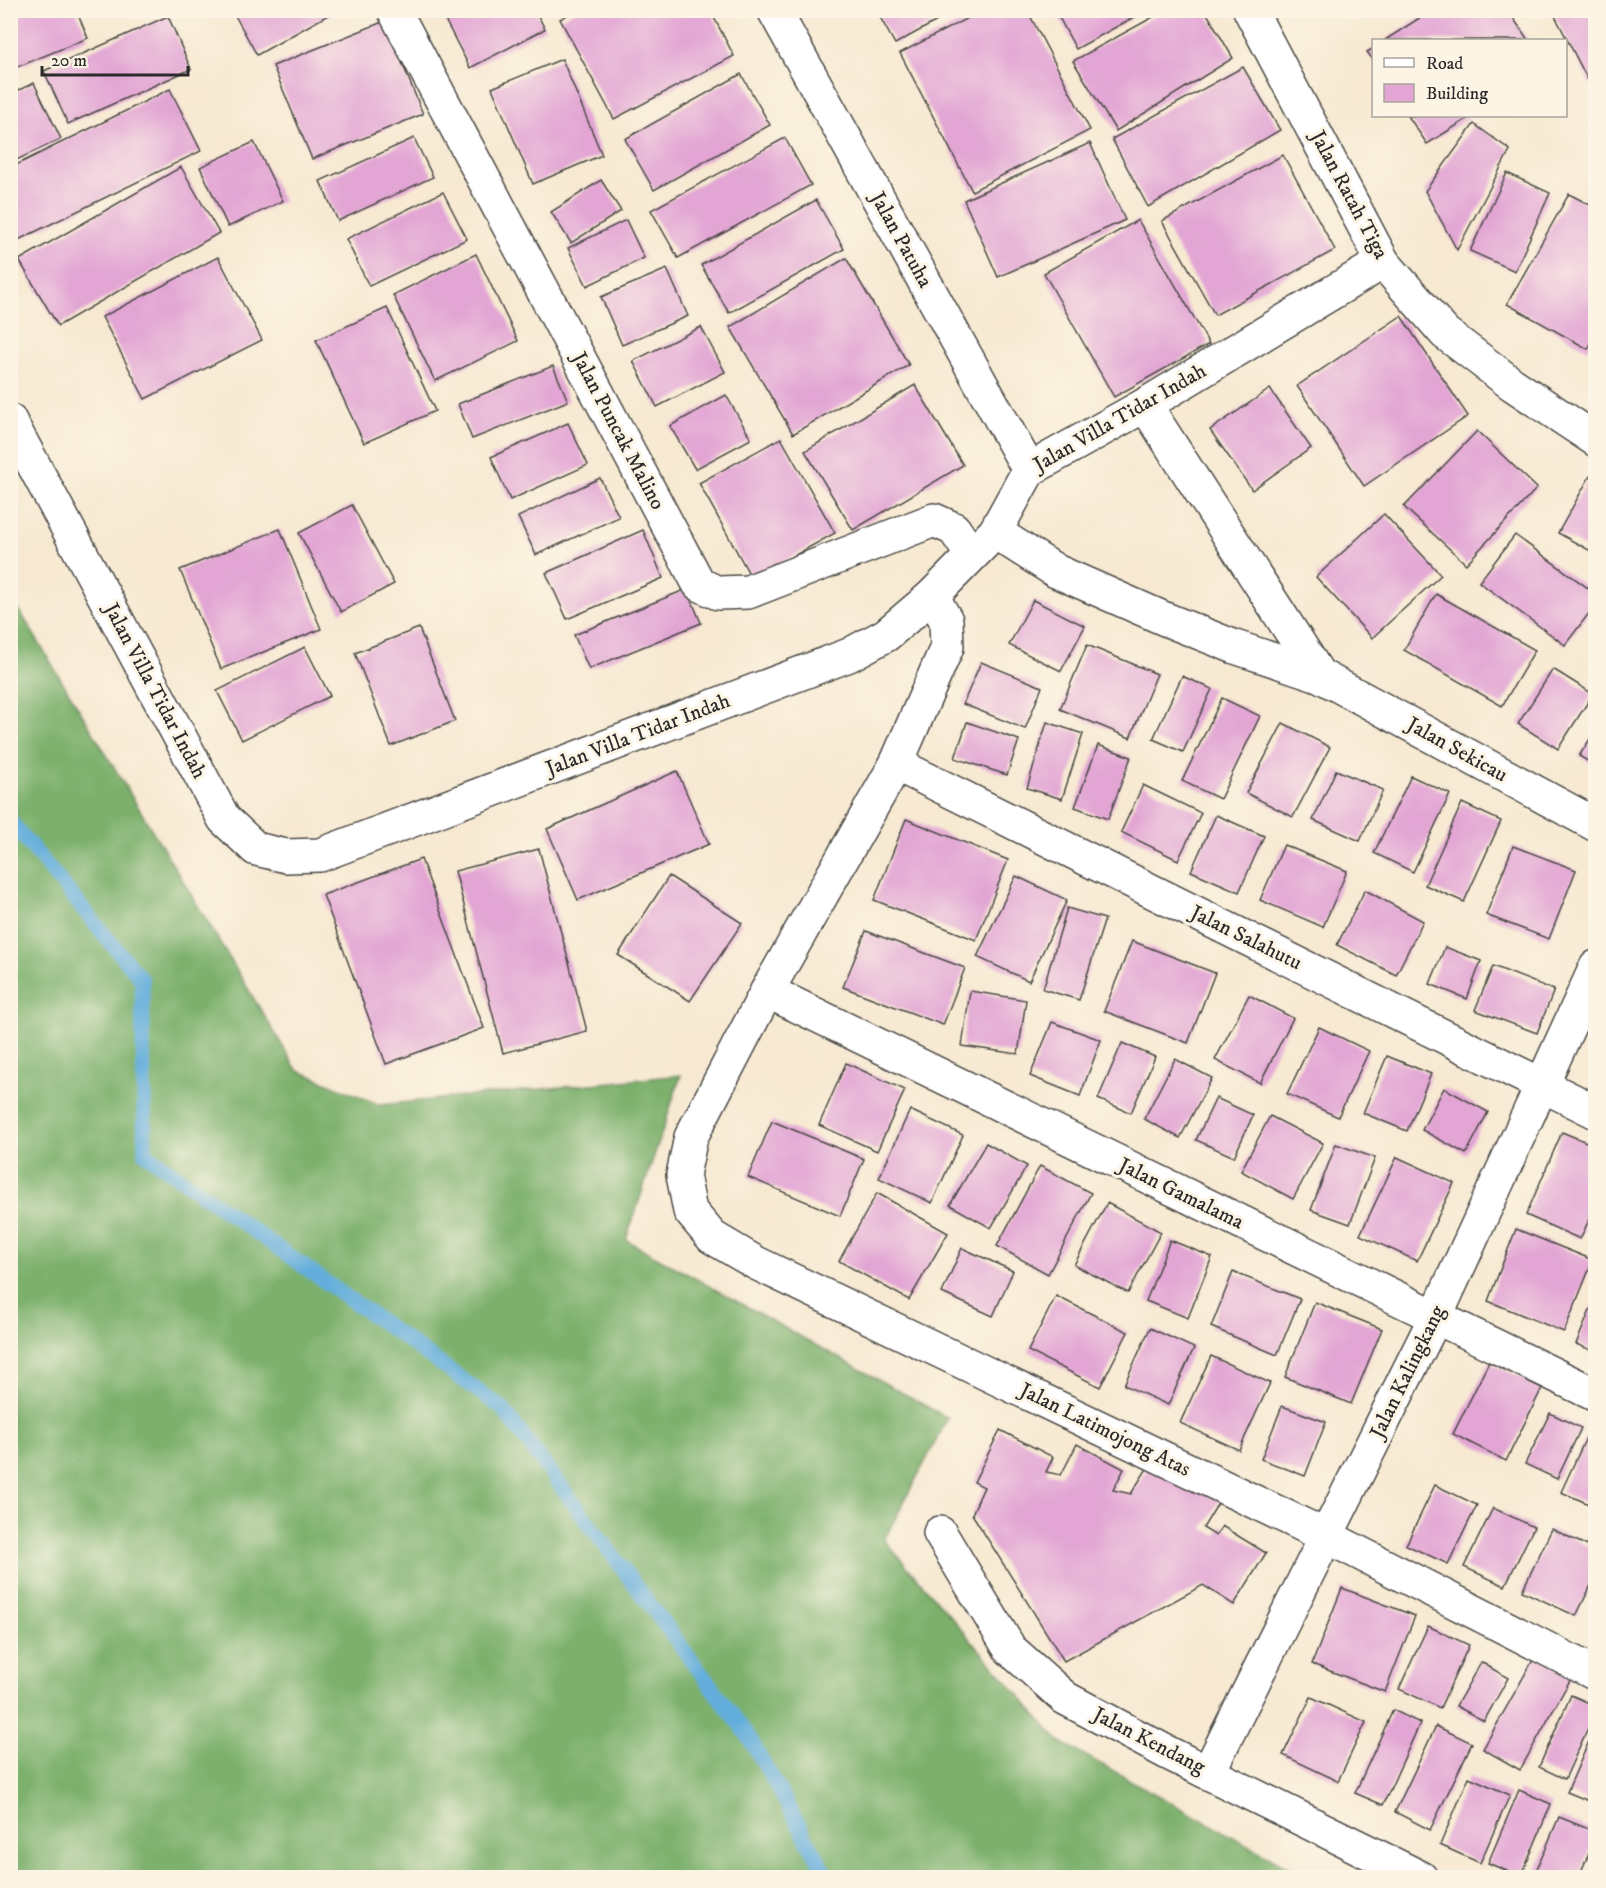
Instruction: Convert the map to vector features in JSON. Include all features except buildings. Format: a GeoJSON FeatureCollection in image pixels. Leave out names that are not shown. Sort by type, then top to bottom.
{"type":"FeatureCollection","features":[{"type":"Feature","properties":{"kind":"street","name":"Jalan Puncak Malino"},"geometry":{"type":"LineString","coordinates":[[394,10],[699,584],[718,593],[748,592],[934,520],[954,529],[971,554]]}},
{"type":"Feature","properties":{"kind":"street","name":"Jalan Patuha"},"geometry":{"type":"LineString","coordinates":[[774,10],[1029,470]]}},
{"type":"Feature","properties":{"kind":"street","name":"Jalan Ratah Tiga"},"geometry":{"type":"LineString","coordinates":[[1250,10],[1383,262],[1444,333],[1512,384],[1596,440]]}},
{"type":"Feature","properties":{"kind":"street","name":"Jalan Villa Tidar Indah"},"geometry":{"type":"LineString","coordinates":[[10,421],[224,819],[256,849],[286,856],[320,855],[849,655],[886,635],[932,596],[994,532],[1029,470],[1145,405],[1383,262]]}},
{"type":"Feature","properties":{"kind":"street"},"geometry":{"type":"LineString","coordinates":[[1145,405],[1319,675]]}},
{"type":"Feature","properties":{"kind":"street","name":"Jalan Sekicau"},"geometry":{"type":"LineString","coordinates":[[994,532],[1056,571],[1165,619],[1235,647],[1319,675],[1596,825]]}},
{"type":"Feature","properties":{"kind":"street","name":"Jalan Latimojong Atas"},"geometry":{"type":"LineString","coordinates":[[932,596],[945,620],[947,647],[896,764],[767,991],[691,1137],[683,1175],[690,1211],[712,1237],[756,1263],[1326,1536],[1596,1674]]}},
{"type":"Feature","properties":{"kind":"street","name":"Jalan Salahutu"},"geometry":{"type":"LineString","coordinates":[[896,764],[1596,1112]]}},
{"type":"Feature","properties":{"kind":"street","name":"Jalan Kalingkang"},"geometry":{"type":"LineString","coordinates":[[1209,1771],[1435,1318],[1596,967]]}},
{"type":"Feature","properties":{"kind":"street","name":"Jalan Gamalama"},"geometry":{"type":"LineString","coordinates":[[767,991],[1596,1395]]}},
{"type":"Feature","properties":{"kind":"street","name":"Jalan Kendang"},"geometry":{"type":"LineString","coordinates":[[940,1533],[1010,1649],[1065,1698],[1106,1721],[1421,1878]]}},
{"type":"Feature","properties":{"kind":"green space"},"geometry":{"type":"Polygon","coordinates":[[[10,595],[297,1070],[380,1105],[681,1075],[626,1240],[948,1418],[884,1540],[1059,1741],[1306,1877],[11,1877],[10,595]]]}},
{"type":"Feature","properties":{"kind":"waterway"},"geometry":{"type":"LineString","coordinates":[[10,821],[142,980],[145,1153],[502,1408],[747,1734],[829,1878]]}}]}
